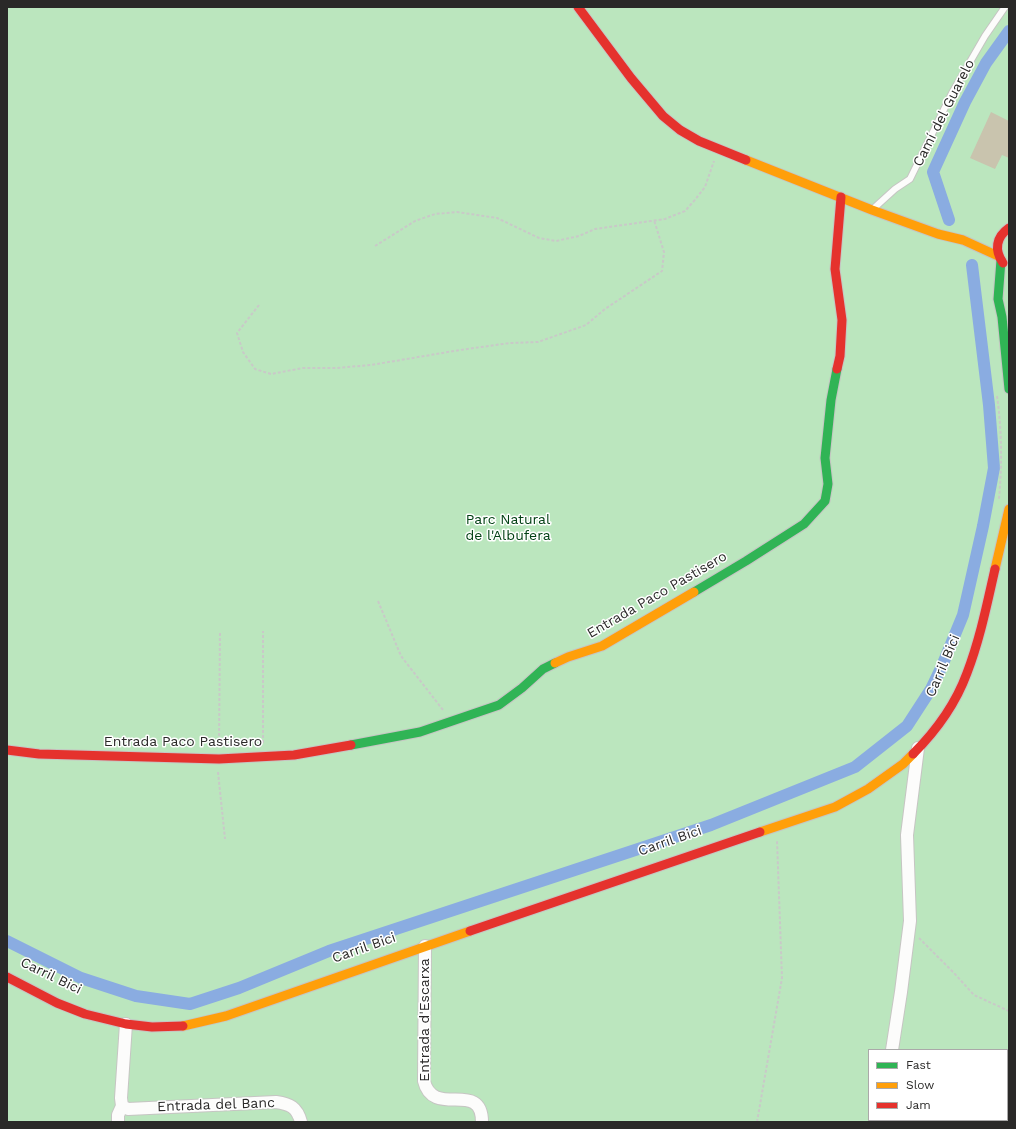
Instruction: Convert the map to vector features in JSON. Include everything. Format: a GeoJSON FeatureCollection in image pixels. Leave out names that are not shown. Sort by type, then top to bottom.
{"type":"FeatureCollection","features":[{"type":"Feature","properties":{"kind":"street"},"geometry":{"type":"LineString","coordinates":[[578,7],[631,78],[663,116],[680,130],[699,141],[718,149],[872,210],[938,234],[963,240],[999,258],[1009,268]]}},
{"type":"Feature","properties":{"kind":"street","name":"Entrada Paco Pastisero"},"geometry":{"type":"LineString","coordinates":[[7,750],[39,754],[217,759],[263,757],[294,755],[413,733],[452,722],[499,705],[522,688],[543,669],[568,657],[602,646],[746,561],[804,524],[825,501],[828,484],[825,458],[831,400],[840,356],[842,320],[835,269],[841,197]]}},
{"type":"Feature","properties":{"kind":"street"},"geometry":{"type":"LineString","coordinates":[[990,235],[1006,230]]}},
{"type":"Feature","properties":{"kind":"street"},"geometry":{"type":"LineString","coordinates":[[1006,230],[997,243],[999,258],[998,299],[1002,316],[1009,388]]}},
{"type":"Feature","properties":{"kind":"street"},"geometry":{"type":"LineString","coordinates":[[963,240],[976,238]]}},
{"type":"Feature","properties":{"kind":"street"},"geometry":{"type":"LineString","coordinates":[[1002,316],[1007,298]]}},
{"type":"Feature","properties":{"kind":"street"},"geometry":{"type":"LineString","coordinates":[[7,977],[57,1003],[85,1014],[126,1024],[152,1027],[179,1027],[226,1016],[425,946],[835,806],[868,790],[903,764],[928,739],[953,702],[967,674],[980,634],[1005,547],[1009,509]]}},
{"type":"Feature","properties":{"kind":"street"},"geometry":{"type":"LineString","coordinates":[[892,1049],[909,928],[907,835],[918,748]]}},
{"type":"Feature","properties":{"kind":"street","name":"Entrada d'Escarxa"},"geometry":{"type":"LineString","coordinates":[[425,946],[424,1082],[426,1089],[436,1098],[474,1102],[480,1107],[482,1122]]}},
{"type":"Feature","properties":{"kind":"street"},"geometry":{"type":"LineString","coordinates":[[118,1122],[118,1115],[122,1106],[121,1098],[126,1024]]}},
{"type":"Feature","properties":{"kind":"street","name":"Entrada del Banc"},"geometry":{"type":"LineString","coordinates":[[122,1106],[128,1109],[276,1102],[287,1103],[294,1108],[301,1122]]}},
{"type":"Feature","properties":{"kind":"lane","name":"Camí del Guarelo"},"geometry":{"type":"LineString","coordinates":[[872,210],[895,189],[910,179],[952,93],[985,36],[1005,7]]}},
{"type":"Feature","properties":{"kind":"path"},"geometry":{"type":"LineString","coordinates":[[375,246],[415,221],[435,214],[457,212],[497,218],[538,238],[556,241],[579,236],[595,229],[665,219],[685,211],[705,187],[718,149]]}},
{"type":"Feature","properties":{"kind":"path"},"geometry":{"type":"LineString","coordinates":[[258,305],[237,333],[243,352],[255,369],[271,374],[303,368],[336,368],[371,365],[510,343],[538,342],[586,325],[605,308],[662,271],[664,252],[654,220]]}},
{"type":"Feature","properties":{"kind":"path"},"geometry":{"type":"LineString","coordinates":[[997,392],[1001,424],[1002,472],[998,505]]}},
{"type":"Feature","properties":{"kind":"path"},"geometry":{"type":"LineString","coordinates":[[378,601],[401,656],[452,722]]}},
{"type":"Feature","properties":{"kind":"path"},"geometry":{"type":"LineString","coordinates":[[263,631],[263,757]]}},
{"type":"Feature","properties":{"kind":"path"},"geometry":{"type":"LineString","coordinates":[[220,632],[217,759],[225,839]]}},
{"type":"Feature","properties":{"kind":"path"},"geometry":{"type":"LineString","coordinates":[[757,1122],[782,978],[776,827]]}},
{"type":"Feature","properties":{"kind":"path"},"geometry":{"type":"LineString","coordinates":[[909,928],[974,995],[1009,1011]]}},
{"type":"Feature","properties":{"kind":"green space","name":"Parc Natural de l'Albufera"},"geometry":{"type":"Polygon","coordinates":[[[7,7],[1009,7],[1009,1122],[7,1122],[7,7]]]}},
{"type":"Feature","properties":{"kind":"building"},"geometry":{"type":"Polygon","coordinates":[[[991,112],[1009,121],[1009,158],[1002,155],[995,169],[970,158],[991,112]]]}},
{"type":"Feature","properties":{"kind":"waterway"},"geometry":{"type":"LineString","coordinates":[[949,220],[933,172],[965,102],[986,63],[1009,31]]}},
{"type":"Feature","properties":{"kind":"waterway"},"geometry":{"type":"LineString","coordinates":[[7,941],[81,978],[136,996],[190,1004],[239,988],[329,951],[711,825],[855,767],[907,726],[931,689],[963,615],[983,526],[994,468],[989,405],[972,265]]}},
{"type":"Feature","properties":{"kind":"traffic: fast"},"geometry":{"type":"LineString","coordinates":[[1001,260],[998,299],[1002,317],[1009,389]]}},
{"type":"Feature","properties":{"kind":"traffic: fast"},"geometry":{"type":"LineString","coordinates":[[694,592],[804,524],[825,501],[828,484],[825,458],[831,400],[837,369]]}},
{"type":"Feature","properties":{"kind":"traffic: fast"},"geometry":{"type":"LineString","coordinates":[[351,745],[420,732],[499,705],[522,688],[543,669],[555,663]]}},
{"type":"Feature","properties":{"kind":"traffic: slow"},"geometry":{"type":"LineString","coordinates":[[746,160],[872,210],[938,234],[963,240],[998,256]]}},
{"type":"Feature","properties":{"kind":"traffic: slow"},"geometry":{"type":"LineString","coordinates":[[995,569],[1009,509]]}},
{"type":"Feature","properties":{"kind":"traffic: slow"},"geometry":{"type":"LineString","coordinates":[[555,663],[568,657],[602,646],[694,592]]}},
{"type":"Feature","properties":{"kind":"traffic: slow"},"geometry":{"type":"LineString","coordinates":[[760,832],[835,807],[868,789],[903,764],[913,754]]}},
{"type":"Feature","properties":{"kind":"traffic: slow"},"geometry":{"type":"LineString","coordinates":[[183,1026],[226,1016],[470,931]]}},
{"type":"Feature","properties":{"kind":"traffic: jam"},"geometry":{"type":"LineString","coordinates":[[578,7],[631,78],[663,116],[680,130],[699,141],[746,160]]}},
{"type":"Feature","properties":{"kind":"traffic: jam"},"geometry":{"type":"LineString","coordinates":[[837,369],[840,356],[842,320],[835,269],[841,197]]}},
{"type":"Feature","properties":{"kind":"traffic: jam"},"geometry":{"type":"LineString","coordinates":[[1003,263],[998,253],[998,244],[1001,235],[1009,228]]}},
{"type":"Feature","properties":{"kind":"traffic: jam"},"geometry":{"type":"LineString","coordinates":[[913,754],[930,736],[951,706],[962,684],[972,660],[995,569]]}},
{"type":"Feature","properties":{"kind":"traffic: jam"},"geometry":{"type":"LineString","coordinates":[[7,750],[39,754],[219,759],[294,755],[351,745]]}},
{"type":"Feature","properties":{"kind":"traffic: jam"},"geometry":{"type":"LineString","coordinates":[[470,931],[760,832]]}},
{"type":"Feature","properties":{"kind":"traffic: jam"},"geometry":{"type":"LineString","coordinates":[[7,977],[57,1003],[85,1014],[126,1024],[152,1027],[183,1026]]}}]}
